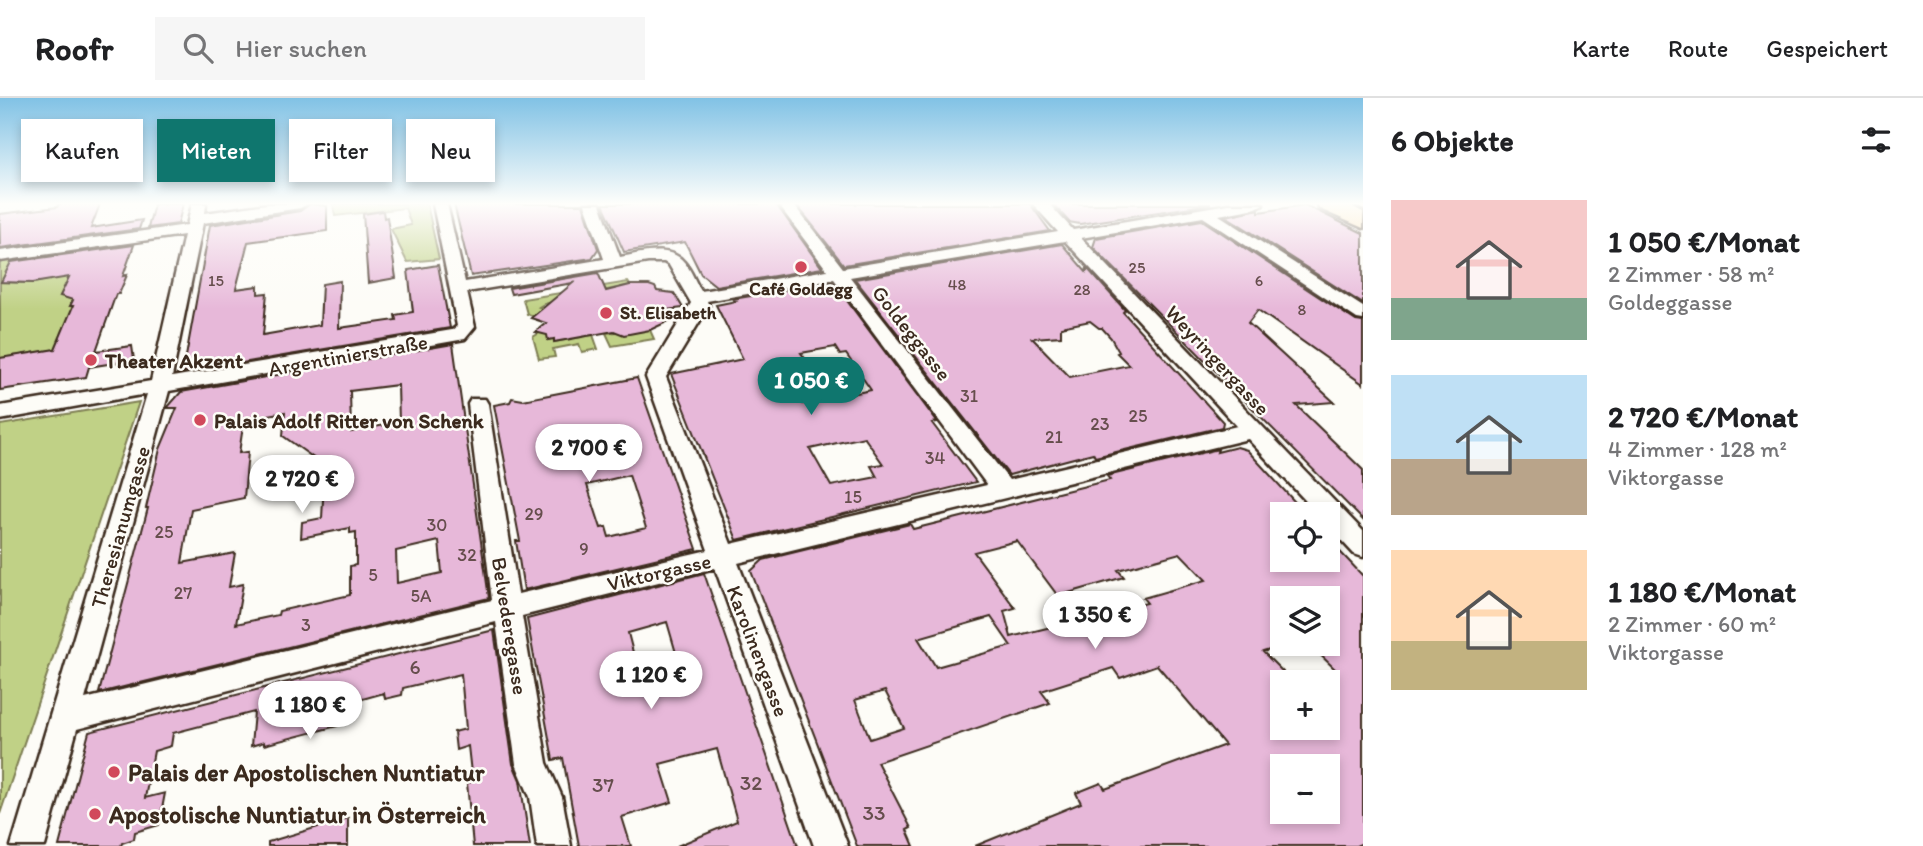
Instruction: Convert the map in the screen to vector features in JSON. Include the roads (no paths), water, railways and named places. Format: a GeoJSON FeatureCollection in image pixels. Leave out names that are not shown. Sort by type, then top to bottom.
{"type":"FeatureCollection","features":[{"type":"Feature","properties":{"kind":"street"},"geometry":{"type":"LineString","coordinates":[[0,256],[86,239]]}},
{"type":"Feature","properties":{"kind":"street","name":"Theresianumgasse"},"geometry":{"type":"LineString","coordinates":[[28,846],[160,386],[191,239]]}},
{"type":"Feature","properties":{"kind":"street"},"geometry":{"type":"LineString","coordinates":[[448,239],[459,288],[653,256],[674,260],[680,264],[691,290],[698,298],[1046,239]]}},
{"type":"Feature","properties":{"kind":"street"},"geometry":{"type":"LineString","coordinates":[[605,239],[614,263]]}},
{"type":"Feature","properties":{"kind":"street","name":"Goldeggasse"},"geometry":{"type":"LineString","coordinates":[[811,239],[1003,489]]}},
{"type":"Feature","properties":{"kind":"street","name":"Weyringergasse"},"geometry":{"type":"LineString","coordinates":[[1073,239],[1363,547]]}},
{"type":"Feature","properties":{"kind":"street"},"geometry":{"type":"LineString","coordinates":[[1246,239],[1363,315]]}},
{"type":"Feature","properties":{"kind":"street","name":"Argentinierstraße"},"geometry":{"type":"LineString","coordinates":[[0,413],[447,338],[459,334],[466,327],[459,288]]}},
{"type":"Feature","properties":{"kind":"street","name":"Karolinengasse"},"geometry":{"type":"LineString","coordinates":[[698,298],[699,308],[656,377],[831,846]]}},
{"type":"Feature","properties":{"kind":"street","name":"Belvederegasse"},"geometry":{"type":"LineString","coordinates":[[478,404],[532,764],[546,797],[554,846]]}},
{"type":"Feature","properties":{"kind":"street","name":"Viktorgasse"},"geometry":{"type":"LineString","coordinates":[[65,718],[1254,430]]}},
{"type":"Feature","properties":{"kind":"place","name":"Café Goldegg"},"geometry":{"type":"Point","coordinates":[801,267]}},
{"type":"Feature","properties":{"kind":"place","name":"St. Elisabeth"},"geometry":{"type":"Point","coordinates":[606,313]}},
{"type":"Feature","properties":{"kind":"place","name":"Theater Akzent"},"geometry":{"type":"Point","coordinates":[91,360]}},
{"type":"Feature","properties":{"kind":"place","name":"Palais Adolf Ritter von Schenk"},"geometry":{"type":"Point","coordinates":[200,420]}},
{"type":"Feature","properties":{"kind":"place","name":"Palais der Apostolischen Nuntiatur"},"geometry":{"type":"Point","coordinates":[114,772]}},
{"type":"Feature","properties":{"kind":"place","name":"Apostolische Nuntiatur in Österreich"},"geometry":{"type":"Point","coordinates":[95,814]}}]}
